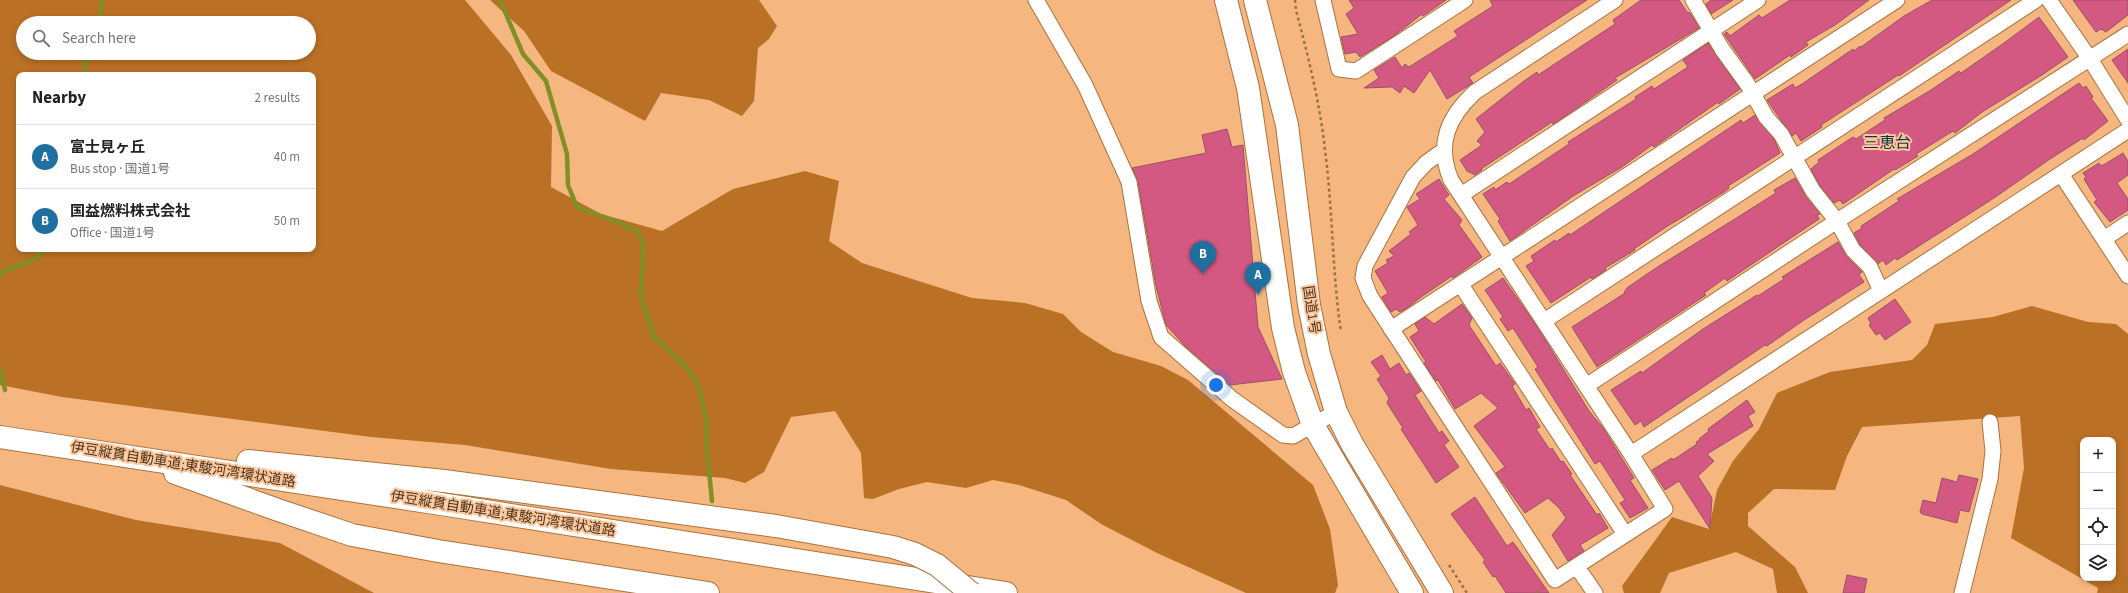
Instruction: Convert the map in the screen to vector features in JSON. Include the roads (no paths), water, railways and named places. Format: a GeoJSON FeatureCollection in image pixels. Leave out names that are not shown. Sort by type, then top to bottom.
{"type":"FeatureCollection","features":[{"type":"Feature","properties":{"kind":"highway"},"geometry":{"type":"LineString","coordinates":[[1226,0],[1248,88],[1283,328],[1294,372],[1313,425],[1412,593]]}},
{"type":"Feature","properties":{"kind":"highway","name":"国道1号"},"geometry":{"type":"LineString","coordinates":[[1255,0],[1287,125],[1309,305],[1319,354],[1336,412],[1352,444],[1442,593]]}},
{"type":"Feature","properties":{"kind":"highway","name":"伊豆縦貫自動車道;東駿河湾環状道路"},"geometry":{"type":"LineString","coordinates":[[0,437],[441,504],[1006,593]]}},
{"type":"Feature","properties":{"kind":"highway"},"geometry":{"type":"LineString","coordinates":[[139,458],[239,460],[444,481],[776,526],[893,547],[915,554],[937,565],[972,593]]}},
{"type":"Feature","properties":{"kind":"highway"},"geometry":{"type":"LineString","coordinates":[[139,458],[212,487],[325,527],[375,540],[708,593]]}},
{"type":"Feature","properties":{"kind":"street"},"geometry":{"type":"LineString","coordinates":[[1036,0],[1085,85],[1129,182],[1149,301],[1161,337],[1232,399],[1283,435],[1293,436],[1336,412]]}},
{"type":"Feature","properties":{"kind":"street"},"geometry":{"type":"LineString","coordinates":[[1323,0],[1339,69],[1356,71],[1465,0]]}},
{"type":"Feature","properties":{"kind":"street"},"geometry":{"type":"LineString","coordinates":[[1444,150],[1426,163],[1413,177],[1365,266],[1363,278],[1366,286],[1391,329],[1555,580],[1665,509],[1503,257],[1451,180],[1445,166],[1444,150],[1452,118],[1461,105],[1475,92],[1615,0]]}},
{"type":"Feature","properties":{"kind":"street"},"geometry":{"type":"LineString","coordinates":[[1693,0],[1722,49],[1748,85],[1766,117],[1781,134],[1813,191],[1836,220],[1853,250],[1870,267],[1881,292]]}},
{"type":"Feature","properties":{"kind":"street"},"geometry":{"type":"LineString","coordinates":[[1461,195],[1758,0]]}},
{"type":"Feature","properties":{"kind":"street"},"geometry":{"type":"LineString","coordinates":[[1391,329],[1461,285],[1897,0]]}},
{"type":"Feature","properties":{"kind":"street"},"geometry":{"type":"LineString","coordinates":[[1544,321],[2036,0]]}},
{"type":"Feature","properties":{"kind":"street"},"geometry":{"type":"LineString","coordinates":[[2050,0],[2090,59],[2128,120]]}},
{"type":"Feature","properties":{"kind":"street"},"geometry":{"type":"LineString","coordinates":[[1586,386],[1836,220],[2128,34]]}},
{"type":"Feature","properties":{"kind":"street"},"geometry":{"type":"LineString","coordinates":[[1631,454],[2128,130]]}},
{"type":"Feature","properties":{"kind":"street"},"geometry":{"type":"LineString","coordinates":[[2061,174],[2128,276]]}},
{"type":"Feature","properties":{"kind":"street"},"geometry":{"type":"LineString","coordinates":[[2104,239],[2128,223]]}},
{"type":"Feature","properties":{"kind":"street"},"geometry":{"type":"LineString","coordinates":[[1461,285],[1625,534]]}},
{"type":"Feature","properties":{"kind":"street"},"geometry":{"type":"LineString","coordinates":[[1962,593],[1990,480],[1993,451],[1990,422]]}},
{"type":"Feature","properties":{"kind":"street"},"geometry":{"type":"LineString","coordinates":[[1577,567],[1594,593]]}},
{"type":"Feature","properties":{"kind":"waterway"},"geometry":{"type":"LineString","coordinates":[[99,16],[102,8],[101,0]]}},
{"type":"Feature","properties":{"kind":"waterway"},"geometry":{"type":"LineString","coordinates":[[500,0],[523,54],[546,81],[567,154],[568,185],[577,207],[615,221],[638,232],[643,245],[641,297],[655,338],[686,366],[699,387],[707,423],[707,451],[712,501]]}},
{"type":"Feature","properties":{"kind":"waterway"},"geometry":{"type":"LineString","coordinates":[[84,72],[86,60]]}},
{"type":"Feature","properties":{"kind":"waterway"},"geometry":{"type":"LineString","coordinates":[[0,274],[30,261],[42,252]]}},
{"type":"Feature","properties":{"kind":"waterway"},"geometry":{"type":"LineString","coordinates":[[0,368],[5,390]]}},
{"type":"Feature","properties":{"kind":"place","name":"国益燃料株式会社"},"geometry":{"type":"Point","coordinates":[1203,274]}},
{"type":"Feature","properties":{"kind":"place","name":"富士見ヶ丘"},"geometry":{"type":"Point","coordinates":[1258,295]}},
{"type":"Feature","properties":{"kind":"district","name":"三恵台"},"geometry":{"type":"Point","coordinates":[1887,143]}}]}
